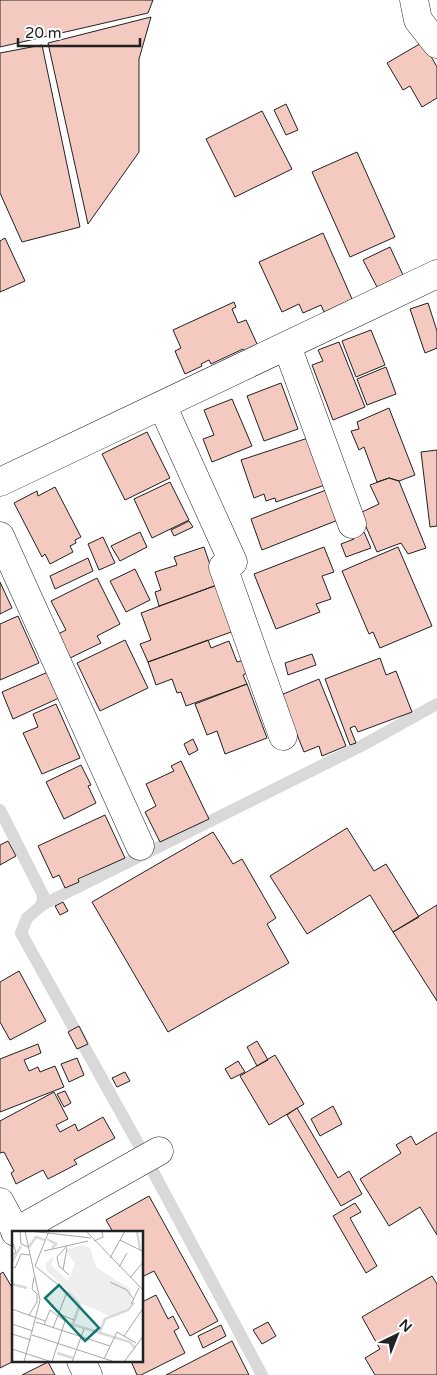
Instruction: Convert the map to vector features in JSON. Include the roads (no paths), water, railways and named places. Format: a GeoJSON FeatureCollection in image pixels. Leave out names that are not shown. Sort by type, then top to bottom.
{"type":"FeatureCollection","features":[{"type":"Feature","properties":{"kind":"street"},"geometry":{"type":"LineString","coordinates":[[414,0],[418,20],[437,44]]}},
{"type":"Feature","properties":{"kind":"street"},"geometry":{"type":"LineString","coordinates":[[0,482],[437,274]]}},
{"type":"Feature","properties":{"kind":"street"},"geometry":{"type":"LineString","coordinates":[[288,346],[352,524]]}},
{"type":"Feature","properties":{"kind":"street"},"geometry":{"type":"LineString","coordinates":[[162,405],[233,562],[223,567],[283,736]]}},
{"type":"Feature","properties":{"kind":"street"},"geometry":{"type":"LineString","coordinates":[[0,536],[140,846]]}},
{"type":"Feature","properties":{"kind":"street"},"geometry":{"type":"LineString","coordinates":[[19,1231],[159,1151]]}},
{"type":"Feature","properties":{"kind":"street"},"geometry":{"type":"LineString","coordinates":[[0,1202],[14,1231]]}},
{"type":"Feature","properties":{"kind":"street"},"geometry":{"type":"LineString","coordinates":[[0,1240],[12,1234]]}},
{"type":"Feature","properties":{"kind":"street"},"geometry":{"type":"LineString","coordinates":[[82,1362],[88,1375]]}},
{"type":"Feature","properties":{"kind":"waterway"},"geometry":{"type":"LineString","coordinates":[[42,905],[363,745],[437,704]]}},
{"type":"Feature","properties":{"kind":"waterway"},"geometry":{"type":"LineString","coordinates":[[0,810],[43,895],[42,905],[27,918],[21,933],[135,1138],[262,1375]]}}]}
